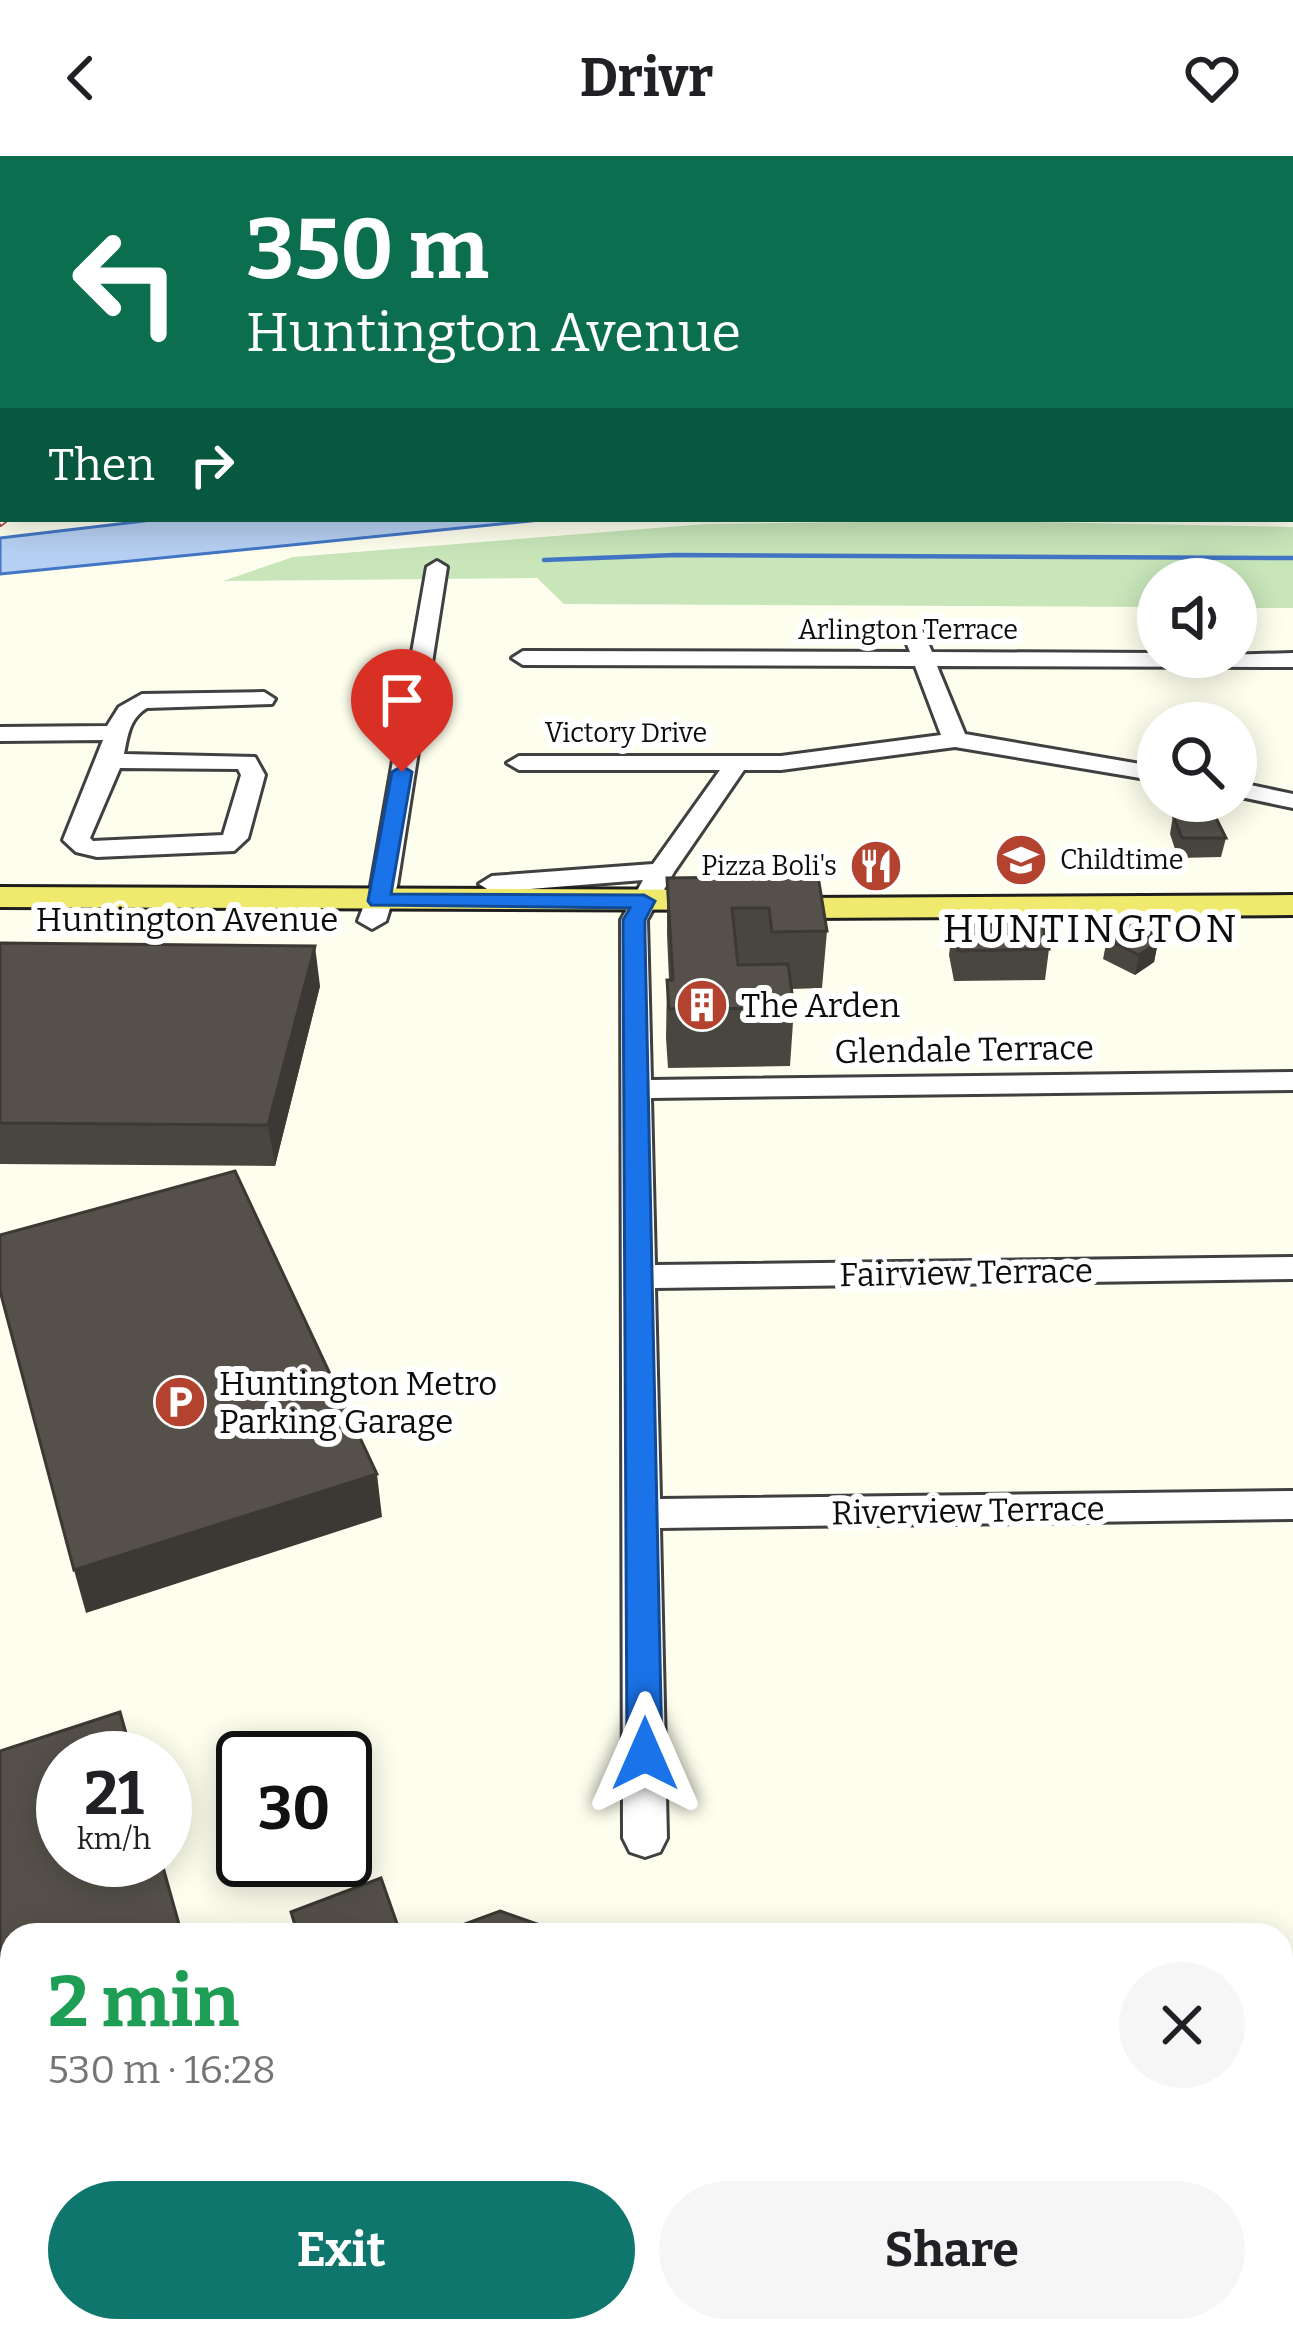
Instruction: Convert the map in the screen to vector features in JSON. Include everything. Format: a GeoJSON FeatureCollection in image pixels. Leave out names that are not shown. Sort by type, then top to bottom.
{"type":"FeatureCollection","features":[{"type":"Feature","properties":{"kind":"main road","name":"Huntington Avenue"},"geometry":{"type":"LineString","coordinates":[[0,896],[376,911]]}},
{"type":"Feature","properties":{"kind":"main road","name":"Huntington Avenue"},"geometry":{"type":"LineString","coordinates":[[0,918],[376,911],[646,898],[753,917],[806,908],[1293,905]]}},
{"type":"Feature","properties":{"kind":"street"},"geometry":{"type":"LineString","coordinates":[[376,911],[437,567]]}},
{"type":"Feature","properties":{"kind":"street"},"geometry":{"type":"LineString","coordinates":[[914,634],[955,740]]}},
{"type":"Feature","properties":{"kind":"street","name":"Arlington Terrace"},"geometry":{"type":"LineString","coordinates":[[523,658],[1293,660]]}},
{"type":"Feature","properties":{"kind":"street"},"geometry":{"type":"LineString","coordinates":[[110,761],[246,762],[253,775],[236,838],[212,849],[85,848],[76,840],[110,761],[112,733],[127,708],[142,701],[264,699]]}},
{"type":"Feature","properties":{"kind":"street"},"geometry":{"type":"LineString","coordinates":[[0,734],[112,733]]}},
{"type":"Feature","properties":{"kind":"street","name":"Victory Drive"},"geometry":{"type":"LineString","coordinates":[[518,763],[781,764],[955,740],[1137,770]]}},
{"type":"Feature","properties":{"kind":"street"},"geometry":{"type":"LineString","coordinates":[[645,1838],[635,1089],[646,898],[731,774],[733,763]]}},
{"type":"Feature","properties":{"kind":"street"},"geometry":{"type":"LineString","coordinates":[[1257,794],[1293,800]]}},
{"type":"Feature","properties":{"kind":"street"},"geometry":{"type":"LineString","coordinates":[[492,884],[646,898]]}},
{"type":"Feature","properties":{"kind":"street","name":"Glendale Terrace"},"geometry":{"type":"LineString","coordinates":[[635,1089],[1293,1081]]}},
{"type":"Feature","properties":{"kind":"street","name":"Fairview Terrace"},"geometry":{"type":"LineString","coordinates":[[639,1277],[1293,1268]]}},
{"type":"Feature","properties":{"kind":"street","name":"Riverview Terrace"},"geometry":{"type":"LineString","coordinates":[[643,1514],[1293,1505]]}},
{"type":"Feature","properties":{"kind":"green space"},"geometry":{"type":"Polygon","coordinates":[[[1024,522],[1293,527],[1293,608],[1257,608],[1257,558],[1137,558],[1137,607],[564,604],[537,578],[223,581],[293,557],[706,524],[1024,522]]]}},
{"type":"Feature","properties":{"kind":"water"},"geometry":{"type":"Polygon","coordinates":[[[136,522],[521,522],[0,574],[0,538],[136,522]]]}},
{"type":"Feature","properties":{"kind":"building"},"geometry":{"type":"Polygon","coordinates":[[[1176,822],[1218,822],[1226,838],[1182,838],[1176,822]]]}},
{"type":"Feature","properties":{"kind":"building"},"geometry":{"type":"Polygon","coordinates":[[[818,876],[827,931],[772,932],[769,908],[732,908],[738,965],[788,964],[794,1008],[669,1009],[667,980],[673,980],[667,878],[818,876]]]}},
{"type":"Feature","properties":{"kind":"building"},"geometry":{"type":"Polygon","coordinates":[[[1132,923],[1154,934],[1149,937],[1158,942],[1139,955],[1107,939],[1132,923]]]}},
{"type":"Feature","properties":{"kind":"building"},"geometry":{"type":"Polygon","coordinates":[[[1042,924],[1049,949],[958,951],[953,925],[1042,924]]]}},
{"type":"Feature","properties":{"kind":"building"},"geometry":{"type":"Polygon","coordinates":[[[0,943],[315,946],[268,1125],[0,1123],[0,943]]]}},
{"type":"Feature","properties":{"kind":"building","name":"Huntington Metro Parking Garage"},"geometry":{"type":"Polygon","coordinates":[[[235,1171],[377,1474],[74,1570],[0,1291],[0,1235],[235,1171]]]}},
{"type":"Feature","properties":{"kind":"building"},"geometry":{"type":"Polygon","coordinates":[[[120,1712],[125,1731],[62,1731],[120,1712]]]}},
{"type":"Feature","properties":{"kind":"building"},"geometry":{"type":"Polygon","coordinates":[[[36,1739],[36,1887],[169,1887],[179,1923],[0,1923],[0,1751],[36,1739]]]}},
{"type":"Feature","properties":{"kind":"building"},"geometry":{"type":"Polygon","coordinates":[[[381,1878],[397,1923],[294,1923],[291,1912],[357,1887],[372,1887],[372,1881],[381,1878]]]}},
{"type":"Feature","properties":{"kind":"building"},"geometry":{"type":"Polygon","coordinates":[[[500,1911],[534,1923],[468,1923],[500,1911]]]}},
{"type":"Feature","properties":{"kind":"waterway"},"geometry":{"type":"LineString","coordinates":[[544,560],[675,555],[1293,558]]}},
{"type":"Feature","properties":{"kind":"place","name":"Childtime"},"geometry":{"type":"Point","coordinates":[1021,860]}},
{"type":"Feature","properties":{"kind":"place","name":"Pizza Boli's"},"geometry":{"type":"Point","coordinates":[876,866]}},
{"type":"Feature","properties":{"kind":"place","name":"The Arden"},"geometry":{"type":"Point","coordinates":[702,1005]}},
{"type":"Feature","properties":{"kind":"place","name":"Huntington Metro Parking Garage"},"geometry":{"type":"Point","coordinates":[180,1402]}},
{"type":"Feature","properties":{"kind":"district","name":"HUNTINGTON"},"geometry":{"type":"Point","coordinates":[1091,928]}},
{"type":"Feature","properties":{"kind":"route"},"geometry":{"type":"LineString","coordinates":[[402,772],[379,901],[644,901],[634,920],[634,936],[645,1754]]}}]}
